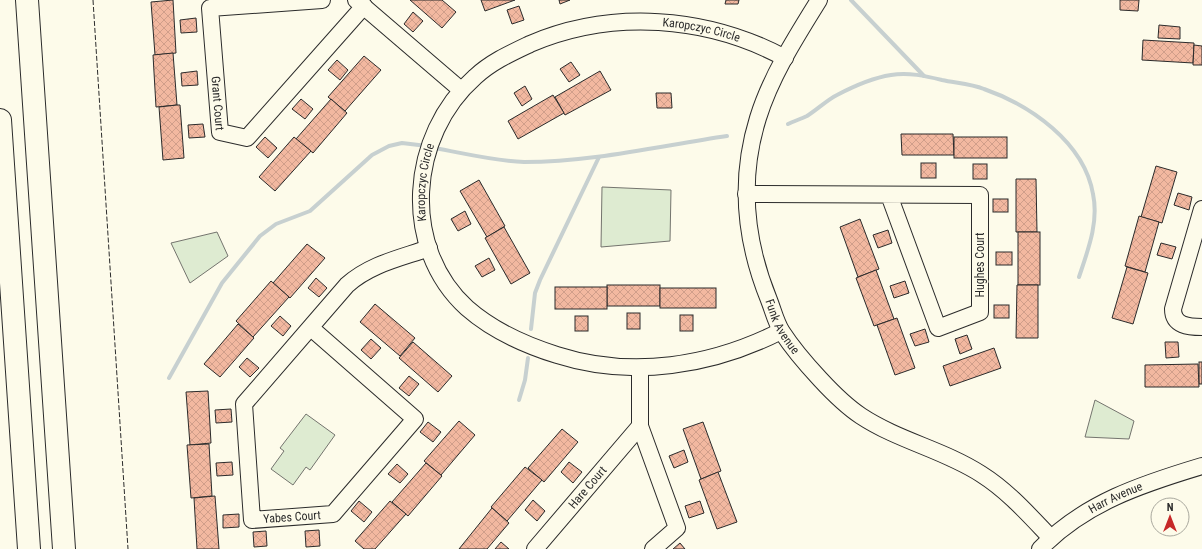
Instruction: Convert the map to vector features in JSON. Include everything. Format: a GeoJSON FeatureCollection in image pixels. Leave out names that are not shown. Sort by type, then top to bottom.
{"type":"FeatureCollection","features":[{"type":"Feature","properties":{"kind":"highway"},"geometry":{"type":"LineString","coordinates":[[26,0],[64,549]]}},
{"type":"Feature","properties":{"kind":"highway"},"geometry":{"type":"LineString","coordinates":[[0,120],[29,549]]}},
{"type":"Feature","properties":{"kind":"street","name":"Grant Court"},"geometry":{"type":"LineString","coordinates":[[322,0],[210,8],[220,132],[247,138],[360,3],[461,90]]}},
{"type":"Feature","properties":{"kind":"street","name":"Funk Avenue"},"geometry":{"type":"LineString","coordinates":[[819,0],[785,58],[769,90],[758,119],[749,162],[746,194],[747,216],[754,258],[761,282],[781,330],[795,350],[829,389],[861,416],[886,431],[980,473],[1004,490],[1045,543]]}},
{"type":"Feature","properties":{"kind":"street","name":"Karopczyc Circle"},"geometry":{"type":"LineString","coordinates":[[781,330],[753,344],[717,357],[679,364],[640,368],[607,366],[568,359],[535,347],[500,331],[475,314],[458,299],[442,276],[429,248],[425,237],[421,208],[423,169],[433,136],[444,115],[461,90],[488,66],[525,47],[564,32],[615,23],[644,21],[691,25],[737,37],[785,58]]}},
{"type":"Feature","properties":{"kind":"street","name":"Hughes Court"},"geometry":{"type":"LineString","coordinates":[[746,194],[980,195],[980,312],[938,328],[890,195]]}},
{"type":"Feature","properties":{"kind":"street"},"geometry":{"type":"LineString","coordinates":[[1202,209],[1173,309],[1174,317],[1178,322],[1190,327],[1202,327]]}},
{"type":"Feature","properties":{"kind":"street","name":"Yabes Court"},"geometry":{"type":"LineString","coordinates":[[311,328],[414,419],[333,514],[252,520],[244,404],[311,328],[357,276],[372,267],[429,248]]}},
{"type":"Feature","properties":{"kind":"street"},"geometry":{"type":"LineString","coordinates":[[640,368],[640,426],[676,528],[653,549]]}},
{"type":"Feature","properties":{"kind":"street","name":"Hare Court"},"geometry":{"type":"LineString","coordinates":[[535,549],[640,426]]}},
{"type":"Feature","properties":{"kind":"street","name":"Harr Avenue"},"geometry":{"type":"LineString","coordinates":[[1045,543],[1080,516],[1119,494],[1163,477],[1202,466]]}},
{"type":"Feature","properties":{"kind":"green space"},"geometry":{"type":"Polygon","coordinates":[[[602,187],[671,190],[670,241],[601,247],[602,187]]]}},
{"type":"Feature","properties":{"kind":"green space"},"geometry":{"type":"Polygon","coordinates":[[[217,232],[228,256],[190,283],[171,243],[217,232]]]}},
{"type":"Feature","properties":{"kind":"green space"},"geometry":{"type":"Polygon","coordinates":[[[1095,400],[1134,421],[1129,439],[1085,437],[1095,400]]]}},
{"type":"Feature","properties":{"kind":"green space"},"geometry":{"type":"Polygon","coordinates":[[[306,414],[335,435],[310,470],[306,467],[293,485],[271,469],[284,451],[280,448],[306,414]]]}},
{"type":"Feature","properties":{"kind":"building"},"geometry":{"type":"Polygon","coordinates":[[[173,0],[176,53],[155,55],[151,2],[173,0]]]}},
{"type":"Feature","properties":{"kind":"building"},"geometry":{"type":"Polygon","coordinates":[[[410,0],[442,0],[456,12],[442,28],[410,0]]]}},
{"type":"Feature","properties":{"kind":"building"},"geometry":{"type":"Polygon","coordinates":[[[481,0],[515,0],[485,11],[481,0]]]}},
{"type":"Feature","properties":{"kind":"building"},"geometry":{"type":"Polygon","coordinates":[[[559,0],[570,0],[560,4],[559,0]]]}},
{"type":"Feature","properties":{"kind":"building"},"geometry":{"type":"Polygon","coordinates":[[[726,0],[739,0],[738,4],[725,4],[726,0]]]}},
{"type":"Feature","properties":{"kind":"building"},"geometry":{"type":"Polygon","coordinates":[[[1120,0],[1139,0],[1138,11],[1120,10],[1120,0]]]}},
{"type":"Feature","properties":{"kind":"building"},"geometry":{"type":"Polygon","coordinates":[[[519,6],[524,20],[512,24],[507,10],[519,6]]]}},
{"type":"Feature","properties":{"kind":"building"},"geometry":{"type":"Polygon","coordinates":[[[413,12],[423,21],[413,32],[404,24],[413,12]]]}},
{"type":"Feature","properties":{"kind":"building"},"geometry":{"type":"Polygon","coordinates":[[[196,18],[197,32],[181,33],[180,20],[196,18]]]}},
{"type":"Feature","properties":{"kind":"building"},"geometry":{"type":"Polygon","coordinates":[[[1159,25],[1180,27],[1180,39],[1158,38],[1159,25]]]}},
{"type":"Feature","properties":{"kind":"building"},"geometry":{"type":"Polygon","coordinates":[[[1143,40],[1194,43],[1193,63],[1142,60],[1143,40]]]}},
{"type":"Feature","properties":{"kind":"building"},"geometry":{"type":"Polygon","coordinates":[[[1194,45],[1202,46],[1202,65],[1193,65],[1194,45]]]}},
{"type":"Feature","properties":{"kind":"building"},"geometry":{"type":"Polygon","coordinates":[[[173,53],[177,105],[156,107],[153,55],[173,53]]]}},
{"type":"Feature","properties":{"kind":"building"},"geometry":{"type":"Polygon","coordinates":[[[364,56],[381,70],[345,111],[328,97],[364,56]]]}},
{"type":"Feature","properties":{"kind":"building"},"geometry":{"type":"Polygon","coordinates":[[[337,60],[348,70],[340,80],[328,70],[337,60]]]}},
{"type":"Feature","properties":{"kind":"building"},"geometry":{"type":"Polygon","coordinates":[[[571,62],[580,75],[569,82],[560,69],[571,62]]]}},
{"type":"Feature","properties":{"kind":"building"},"geometry":{"type":"Polygon","coordinates":[[[197,71],[198,85],[182,86],[181,73],[197,71]]]}},
{"type":"Feature","properties":{"kind":"building"},"geometry":{"type":"Polygon","coordinates":[[[600,71],[611,90],[565,115],[555,97],[600,71]]]}},
{"type":"Feature","properties":{"kind":"building"},"geometry":{"type":"Polygon","coordinates":[[[525,86],[532,99],[522,106],[514,93],[525,86]]]}},
{"type":"Feature","properties":{"kind":"building"},"geometry":{"type":"Polygon","coordinates":[[[656,93],[671,93],[672,108],[657,108],[656,93]]]}},
{"type":"Feature","properties":{"kind":"building"},"geometry":{"type":"Polygon","coordinates":[[[553,95],[564,113],[518,139],[508,121],[553,95]]]}},
{"type":"Feature","properties":{"kind":"building"},"geometry":{"type":"Polygon","coordinates":[[[301,99],[313,109],[305,119],[292,109],[301,99]]]}},
{"type":"Feature","properties":{"kind":"building"},"geometry":{"type":"Polygon","coordinates":[[[331,99],[347,113],[313,153],[296,139],[331,99]]]}},
{"type":"Feature","properties":{"kind":"building"},"geometry":{"type":"Polygon","coordinates":[[[180,105],[184,158],[163,160],[159,107],[180,105]]]}},
{"type":"Feature","properties":{"kind":"building"},"geometry":{"type":"Polygon","coordinates":[[[203,124],[205,137],[189,138],[188,125],[203,124]]]}},
{"type":"Feature","properties":{"kind":"building"},"geometry":{"type":"Polygon","coordinates":[[[901,134],[953,134],[954,155],[902,155],[901,134]]]}},
{"type":"Feature","properties":{"kind":"building"},"geometry":{"type":"Polygon","coordinates":[[[265,137],[277,148],[268,158],[256,147],[265,137]]]}},
{"type":"Feature","properties":{"kind":"building"},"geometry":{"type":"Polygon","coordinates":[[[294,137],[311,151],[275,191],[259,177],[294,137]]]}},
{"type":"Feature","properties":{"kind":"building"},"geometry":{"type":"Polygon","coordinates":[[[954,137],[1007,137],[1007,158],[954,158],[954,137]]]}},
{"type":"Feature","properties":{"kind":"building"},"geometry":{"type":"Polygon","coordinates":[[[921,163],[936,163],[936,178],[921,178],[921,163]]]}},
{"type":"Feature","properties":{"kind":"building"},"geometry":{"type":"Polygon","coordinates":[[[973,164],[987,164],[987,179],[973,179],[973,164]]]}},
{"type":"Feature","properties":{"kind":"building"},"geometry":{"type":"Polygon","coordinates":[[[1156,166],[1177,172],[1162,223],[1141,217],[1156,166]]]}},
{"type":"Feature","properties":{"kind":"building"},"geometry":{"type":"Polygon","coordinates":[[[1016,179],[1036,179],[1037,232],[1016,232],[1016,179]]]}},
{"type":"Feature","properties":{"kind":"building"},"geometry":{"type":"Polygon","coordinates":[[[479,180],[505,226],[487,237],[460,191],[479,180]]]}},
{"type":"Feature","properties":{"kind":"building"},"geometry":{"type":"Polygon","coordinates":[[[1178,193],[1192,197],[1189,210],[1174,205],[1178,193]]]}},
{"type":"Feature","properties":{"kind":"building"},"geometry":{"type":"Polygon","coordinates":[[[993,199],[1008,199],[1008,212],[993,212],[993,199]]]}},
{"type":"Feature","properties":{"kind":"building"},"geometry":{"type":"Polygon","coordinates":[[[465,211],[471,224],[458,231],[451,219],[465,211]]]}},
{"type":"Feature","properties":{"kind":"building"},"geometry":{"type":"Polygon","coordinates":[[[1139,216],[1159,222],[1145,272],[1125,266],[1139,216]]]}},
{"type":"Feature","properties":{"kind":"building"},"geometry":{"type":"Polygon","coordinates":[[[860,219],[879,269],[858,277],[840,227],[860,219]]]}},
{"type":"Feature","properties":{"kind":"building"},"geometry":{"type":"Polygon","coordinates":[[[504,227],[530,273],[511,284],[485,238],[504,227]]]}},
{"type":"Feature","properties":{"kind":"building"},"geometry":{"type":"Polygon","coordinates":[[[888,230],[892,243],[878,248],[873,235],[888,230]]]}},
{"type":"Feature","properties":{"kind":"building"},"geometry":{"type":"Polygon","coordinates":[[[1018,232],[1040,232],[1040,285],[1018,285],[1018,232]]]}},
{"type":"Feature","properties":{"kind":"building"},"geometry":{"type":"Polygon","coordinates":[[[1161,243],[1176,247],[1172,259],[1157,255],[1161,243]]]}},
{"type":"Feature","properties":{"kind":"building"},"geometry":{"type":"Polygon","coordinates":[[[307,244],[325,258],[290,298],[273,283],[307,244]]]}},
{"type":"Feature","properties":{"kind":"building"},"geometry":{"type":"Polygon","coordinates":[[[996,252],[1012,252],[1012,265],[996,265],[996,252]]]}},
{"type":"Feature","properties":{"kind":"building"},"geometry":{"type":"Polygon","coordinates":[[[489,258],[495,270],[482,277],[475,266],[489,258]]]}},
{"type":"Feature","properties":{"kind":"building"},"geometry":{"type":"Polygon","coordinates":[[[1127,267],[1148,273],[1133,324],[1112,318],[1127,267]]]}},
{"type":"Feature","properties":{"kind":"building"},"geometry":{"type":"Polygon","coordinates":[[[876,270],[894,319],[874,326],[856,278],[876,270]]]}},
{"type":"Feature","properties":{"kind":"building"},"geometry":{"type":"Polygon","coordinates":[[[316,278],[327,288],[319,297],[308,288],[316,278]]]}},
{"type":"Feature","properties":{"kind":"building"},"geometry":{"type":"Polygon","coordinates":[[[271,281],[289,297],[253,337],[236,321],[271,281]]]}},
{"type":"Feature","properties":{"kind":"building"},"geometry":{"type":"Polygon","coordinates":[[[905,281],[909,293],[894,298],[890,286],[905,281]]]}},
{"type":"Feature","properties":{"kind":"building"},"geometry":{"type":"Polygon","coordinates":[[[607,285],[660,285],[660,306],[607,306],[607,285]]]}},
{"type":"Feature","properties":{"kind":"building"},"geometry":{"type":"Polygon","coordinates":[[[1017,285],[1038,285],[1038,338],[1016,338],[1017,285]]]}},
{"type":"Feature","properties":{"kind":"building"},"geometry":{"type":"Polygon","coordinates":[[[555,287],[607,287],[607,309],[555,309],[555,287]]]}},
{"type":"Feature","properties":{"kind":"building"},"geometry":{"type":"Polygon","coordinates":[[[660,288],[716,288],[716,308],[660,308],[660,288]]]}},
{"type":"Feature","properties":{"kind":"building"},"geometry":{"type":"Polygon","coordinates":[[[375,304],[415,338],[400,356],[360,322],[375,304]]]}},
{"type":"Feature","properties":{"kind":"building"},"geometry":{"type":"Polygon","coordinates":[[[994,305],[1009,305],[1009,318],[994,318],[994,305]]]}},
{"type":"Feature","properties":{"kind":"building"},"geometry":{"type":"Polygon","coordinates":[[[627,313],[640,313],[640,329],[627,329],[627,313]]]}},
{"type":"Feature","properties":{"kind":"building"},"geometry":{"type":"Polygon","coordinates":[[[680,315],[693,315],[693,331],[680,331],[680,315]]]}},
{"type":"Feature","properties":{"kind":"building"},"geometry":{"type":"Polygon","coordinates":[[[280,316],[291,326],[283,336],[271,326],[280,316]]]}},
{"type":"Feature","properties":{"kind":"building"},"geometry":{"type":"Polygon","coordinates":[[[575,316],[588,316],[588,331],[575,331],[575,316]]]}},
{"type":"Feature","properties":{"kind":"building"},"geometry":{"type":"Polygon","coordinates":[[[897,318],[915,368],[895,375],[877,325],[897,318]]]}},
{"type":"Feature","properties":{"kind":"building"},"geometry":{"type":"Polygon","coordinates":[[[238,324],[254,338],[220,377],[204,364],[238,324]]]}},
{"type":"Feature","properties":{"kind":"building"},"geometry":{"type":"Polygon","coordinates":[[[925,329],[929,342],[915,346],[910,334],[925,329]]]}},
{"type":"Feature","properties":{"kind":"building"},"geometry":{"type":"Polygon","coordinates":[[[967,335],[972,349],[960,354],[955,339],[967,335]]]}},
{"type":"Feature","properties":{"kind":"building"},"geometry":{"type":"Polygon","coordinates":[[[371,339],[381,348],[371,359],[361,350],[371,339]]]}},
{"type":"Feature","properties":{"kind":"building"},"geometry":{"type":"Polygon","coordinates":[[[413,342],[452,376],[438,392],[399,358],[413,342]]]}},
{"type":"Feature","properties":{"kind":"building"},"geometry":{"type":"Polygon","coordinates":[[[1165,342],[1178,342],[1179,357],[1166,358],[1165,342]]]}},
{"type":"Feature","properties":{"kind":"building"},"geometry":{"type":"Polygon","coordinates":[[[994,348],[1001,368],[950,386],[943,366],[994,348]]]}},
{"type":"Feature","properties":{"kind":"building"},"geometry":{"type":"Polygon","coordinates":[[[247,358],[259,368],[250,377],[239,367],[247,358]]]}},
{"type":"Feature","properties":{"kind":"building"},"geometry":{"type":"Polygon","coordinates":[[[1199,362],[1202,362],[1202,384],[1199,384],[1199,362]]]}},
{"type":"Feature","properties":{"kind":"building"},"geometry":{"type":"Polygon","coordinates":[[[1198,364],[1199,387],[1145,387],[1145,365],[1198,364]]]}},
{"type":"Feature","properties":{"kind":"building"},"geometry":{"type":"Polygon","coordinates":[[[409,376],[419,384],[409,396],[399,388],[409,376]]]}},
{"type":"Feature","properties":{"kind":"building"},"geometry":{"type":"Polygon","coordinates":[[[208,391],[211,443],[190,445],[186,392],[208,391]]]}},
{"type":"Feature","properties":{"kind":"building"},"geometry":{"type":"Polygon","coordinates":[[[231,409],[232,422],[216,423],[215,410],[231,409]]]}},
{"type":"Feature","properties":{"kind":"building"},"geometry":{"type":"Polygon","coordinates":[[[459,421],[475,435],[441,475],[424,461],[459,421]]]}},
{"type":"Feature","properties":{"kind":"building"},"geometry":{"type":"Polygon","coordinates":[[[428,422],[441,432],[433,442],[420,432],[428,422]]]}},
{"type":"Feature","properties":{"kind":"building"},"geometry":{"type":"Polygon","coordinates":[[[703,422],[721,471],[701,479],[683,429],[703,422]]]}},
{"type":"Feature","properties":{"kind":"building"},"geometry":{"type":"Polygon","coordinates":[[[562,429],[578,442],[544,482],[528,468],[562,429]]]}},
{"type":"Feature","properties":{"kind":"building"},"geometry":{"type":"Polygon","coordinates":[[[209,444],[212,496],[191,498],[187,445],[209,444]]]}},
{"type":"Feature","properties":{"kind":"building"},"geometry":{"type":"Polygon","coordinates":[[[684,450],[688,462],[674,468],[669,456],[684,450]]]}},
{"type":"Feature","properties":{"kind":"building"},"geometry":{"type":"Polygon","coordinates":[[[232,462],[233,475],[217,476],[216,463],[232,462]]]}},
{"type":"Feature","properties":{"kind":"building"},"geometry":{"type":"Polygon","coordinates":[[[569,462],[582,472],[573,483],[561,472],[569,462]]]}},
{"type":"Feature","properties":{"kind":"building"},"geometry":{"type":"Polygon","coordinates":[[[426,463],[442,476],[408,516],[392,502],[426,463]]]}},
{"type":"Feature","properties":{"kind":"building"},"geometry":{"type":"Polygon","coordinates":[[[397,464],[408,474],[400,483],[388,474],[397,464]]]}},
{"type":"Feature","properties":{"kind":"building"},"geometry":{"type":"Polygon","coordinates":[[[525,467],[542,480],[507,521],[491,507],[525,467]]]}},
{"type":"Feature","properties":{"kind":"building"},"geometry":{"type":"Polygon","coordinates":[[[718,472],[737,522],[717,529],[699,480],[718,472]]]}},
{"type":"Feature","properties":{"kind":"building"},"geometry":{"type":"Polygon","coordinates":[[[215,496],[219,549],[197,549],[194,498],[215,496]]]}},
{"type":"Feature","properties":{"kind":"building"},"geometry":{"type":"Polygon","coordinates":[[[533,500],[545,511],[537,521],[525,510],[533,500]]]}},
{"type":"Feature","properties":{"kind":"building"},"geometry":{"type":"Polygon","coordinates":[[[359,501],[372,512],[364,522],[351,511],[359,501]]]}},
{"type":"Feature","properties":{"kind":"building"},"geometry":{"type":"Polygon","coordinates":[[[390,501],[406,514],[375,549],[364,549],[355,541],[390,501]]]}},
{"type":"Feature","properties":{"kind":"building"},"geometry":{"type":"Polygon","coordinates":[[[700,501],[704,513],[689,518],[685,506],[700,501]]]}},
{"type":"Feature","properties":{"kind":"building"},"geometry":{"type":"Polygon","coordinates":[[[492,508],[509,523],[487,549],[459,549],[492,508]]]}},
{"type":"Feature","properties":{"kind":"building"},"geometry":{"type":"Polygon","coordinates":[[[239,514],[239,527],[223,528],[223,515],[239,514]]]}},
{"type":"Feature","properties":{"kind":"building"},"geometry":{"type":"Polygon","coordinates":[[[319,530],[320,546],[306,547],[305,531],[319,530]]]}},
{"type":"Feature","properties":{"kind":"building"},"geometry":{"type":"Polygon","coordinates":[[[266,531],[267,546],[254,547],[253,532],[266,531]]]}},
{"type":"Feature","properties":{"kind":"building"},"geometry":{"type":"Polygon","coordinates":[[[501,542],[509,549],[495,549],[501,542]]]}},
{"type":"Feature","properties":{"kind":"building"},"geometry":{"type":"Polygon","coordinates":[[[680,543],[685,549],[673,549],[680,543]]]}},
{"type":"Feature","properties":{"kind":"waterway"},"geometry":{"type":"LineString","coordinates":[[851,0],[924,76]]}},
{"type":"Feature","properties":{"kind":"waterway"},"geometry":{"type":"LineString","coordinates":[[788,124],[807,116],[833,97],[850,88],[877,78],[897,74],[917,75],[974,86],[1002,96],[1019,105],[1052,128],[1067,142],[1079,158],[1088,175],[1093,194],[1095,215],[1092,236],[1079,277]]}},
{"type":"Feature","properties":{"kind":"waterway"},"geometry":{"type":"LineString","coordinates":[[434,148],[501,160],[524,162],[550,161],[626,153],[727,136]]}},
{"type":"Feature","properties":{"kind":"waterway"},"geometry":{"type":"LineString","coordinates":[[169,378],[222,283],[260,236],[276,224],[310,211],[372,155],[389,146],[402,143],[427,146]]}},
{"type":"Feature","properties":{"kind":"waterway"},"geometry":{"type":"LineString","coordinates":[[531,329],[535,293],[540,280],[599,157]]}},
{"type":"Feature","properties":{"kind":"waterway"},"geometry":{"type":"LineString","coordinates":[[519,400],[525,380],[528,358]]}},
{"type":"Feature","properties":{"kind":"fence"},"geometry":{"type":"LineString","coordinates":[[93,0],[128,549]]}}]}
